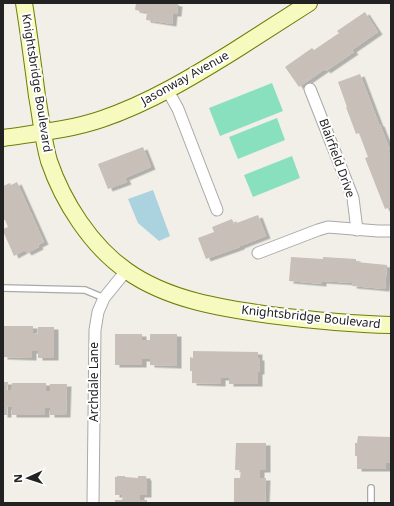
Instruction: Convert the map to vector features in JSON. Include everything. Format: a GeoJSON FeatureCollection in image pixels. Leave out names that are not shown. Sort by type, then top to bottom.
{"type":"FeatureCollection","features":[{"type":"Feature","properties":{"kind":"street","name":"Knightsbridge Boulevard"},"geometry":{"type":"LineString","coordinates":[[24,3],[43,132],[49,161],[59,186],[80,223],[93,240],[126,271],[145,282],[181,297],[201,303],[241,311],[287,317],[336,322],[391,325]]}},
{"type":"Feature","properties":{"kind":"street","name":"Jasonway Avenue"},"geometry":{"type":"LineString","coordinates":[[3,138],[76,126],[100,120],[125,111],[168,91],[197,74],[309,3]]}},
{"type":"Feature","properties":{"kind":"street","name":"Blairfield Drive"},"geometry":{"type":"LineString","coordinates":[[310,89],[353,198],[357,230]]}},
{"type":"Feature","properties":{"kind":"street"},"geometry":{"type":"LineString","coordinates":[[168,91],[178,109],[217,210]]}},
{"type":"Feature","properties":{"kind":"street"},"geometry":{"type":"LineString","coordinates":[[258,253],[328,227],[391,231]]}},
{"type":"Feature","properties":{"kind":"street","name":"Archdale Lane"},"geometry":{"type":"LineString","coordinates":[[93,503],[95,330],[98,312],[104,298],[126,271]]}},
{"type":"Feature","properties":{"kind":"lane"},"geometry":{"type":"LineString","coordinates":[[3,288],[85,290],[104,298]]}},
{"type":"Feature","properties":{"kind":"lane"},"geometry":{"type":"LineString","coordinates":[[371,488],[371,503]]}},
{"type":"Feature","properties":{"kind":"green space"},"geometry":{"type":"Polygon","coordinates":[[[272,83],[283,111],[220,136],[209,108],[272,83]]]}},
{"type":"Feature","properties":{"kind":"green space"},"geometry":{"type":"Polygon","coordinates":[[[277,118],[285,140],[238,159],[229,137],[277,118]]]}},
{"type":"Feature","properties":{"kind":"green space"},"geometry":{"type":"Polygon","coordinates":[[[292,156],[300,178],[253,197],[244,175],[292,156]]]}},
{"type":"Feature","properties":{"kind":"water"},"geometry":{"type":"Polygon","coordinates":[[[153,190],[170,236],[159,241],[138,223],[128,199],[153,190]]]}},
{"type":"Feature","properties":{"kind":"building"},"geometry":{"type":"Polygon","coordinates":[[[136,3],[175,3],[178,4],[177,14],[173,14],[172,24],[146,20],[147,12],[135,10],[136,3]]]}},
{"type":"Feature","properties":{"kind":"building"},"geometry":{"type":"Polygon","coordinates":[[[365,12],[378,32],[352,50],[354,52],[326,71],[325,69],[299,87],[285,67],[312,48],[314,50],[339,33],[337,31],[365,12]]]}},
{"type":"Feature","properties":{"kind":"building"},"geometry":{"type":"Polygon","coordinates":[[[360,74],[390,150],[388,150],[391,158],[391,207],[385,209],[365,158],[368,157],[359,133],[356,134],[338,82],[360,74]]]}},
{"type":"Feature","properties":{"kind":"building"},"geometry":{"type":"Polygon","coordinates":[[[143,147],[151,167],[125,178],[127,182],[108,189],[98,164],[143,147]]]}},
{"type":"Feature","properties":{"kind":"building"},"geometry":{"type":"Polygon","coordinates":[[[17,182],[44,242],[38,245],[39,247],[27,253],[25,250],[14,256],[3,231],[3,229],[8,227],[5,220],[3,220],[3,186],[10,183],[11,185],[17,182]]]}},
{"type":"Feature","properties":{"kind":"building"},"geometry":{"type":"Polygon","coordinates":[[[258,215],[266,236],[206,259],[198,238],[214,232],[212,227],[232,219],[234,224],[258,215]]]}},
{"type":"Feature","properties":{"kind":"building"},"geometry":{"type":"Polygon","coordinates":[[[291,257],[356,259],[356,262],[387,265],[385,289],[352,286],[353,283],[322,281],[322,284],[289,281],[291,257]]]}},
{"type":"Feature","properties":{"kind":"building"},"geometry":{"type":"Polygon","coordinates":[[[3,326],[33,326],[33,333],[38,334],[38,327],[54,327],[54,358],[38,358],[38,351],[32,351],[32,358],[3,357],[3,326]]]}},
{"type":"Feature","properties":{"kind":"building"},"geometry":{"type":"Polygon","coordinates":[[[115,334],[142,334],[142,340],[150,340],[150,334],[177,334],[177,366],[150,365],[150,359],[142,359],[142,365],[115,365],[115,334]]]}},
{"type":"Feature","properties":{"kind":"building"},"geometry":{"type":"Polygon","coordinates":[[[193,351],[258,352],[258,358],[260,358],[260,372],[258,372],[258,384],[229,384],[229,378],[221,378],[221,384],[192,383],[190,357],[193,358],[193,351]]]}},
{"type":"Feature","properties":{"kind":"building"},"geometry":{"type":"Polygon","coordinates":[[[3,382],[8,382],[7,390],[12,390],[12,383],[46,383],[46,391],[50,391],[50,384],[67,384],[66,415],[50,415],[50,408],[45,408],[45,415],[12,415],[12,407],[7,407],[7,415],[3,415],[3,382]]]}},
{"type":"Feature","properties":{"kind":"building"},"geometry":{"type":"Polygon","coordinates":[[[358,436],[391,437],[391,463],[386,463],[386,469],[357,469],[355,443],[357,443],[358,436]]]}},
{"type":"Feature","properties":{"kind":"building"},"geometry":{"type":"Polygon","coordinates":[[[236,443],[266,443],[266,470],[260,470],[260,478],[266,478],[265,503],[234,503],[234,478],[240,478],[241,470],[235,470],[236,443]]]}},
{"type":"Feature","properties":{"kind":"building"},"geometry":{"type":"Polygon","coordinates":[[[138,476],[146,476],[147,495],[140,495],[140,500],[147,500],[147,503],[115,503],[115,500],[122,500],[123,495],[115,495],[115,477],[138,478],[138,476]]]}}]}
